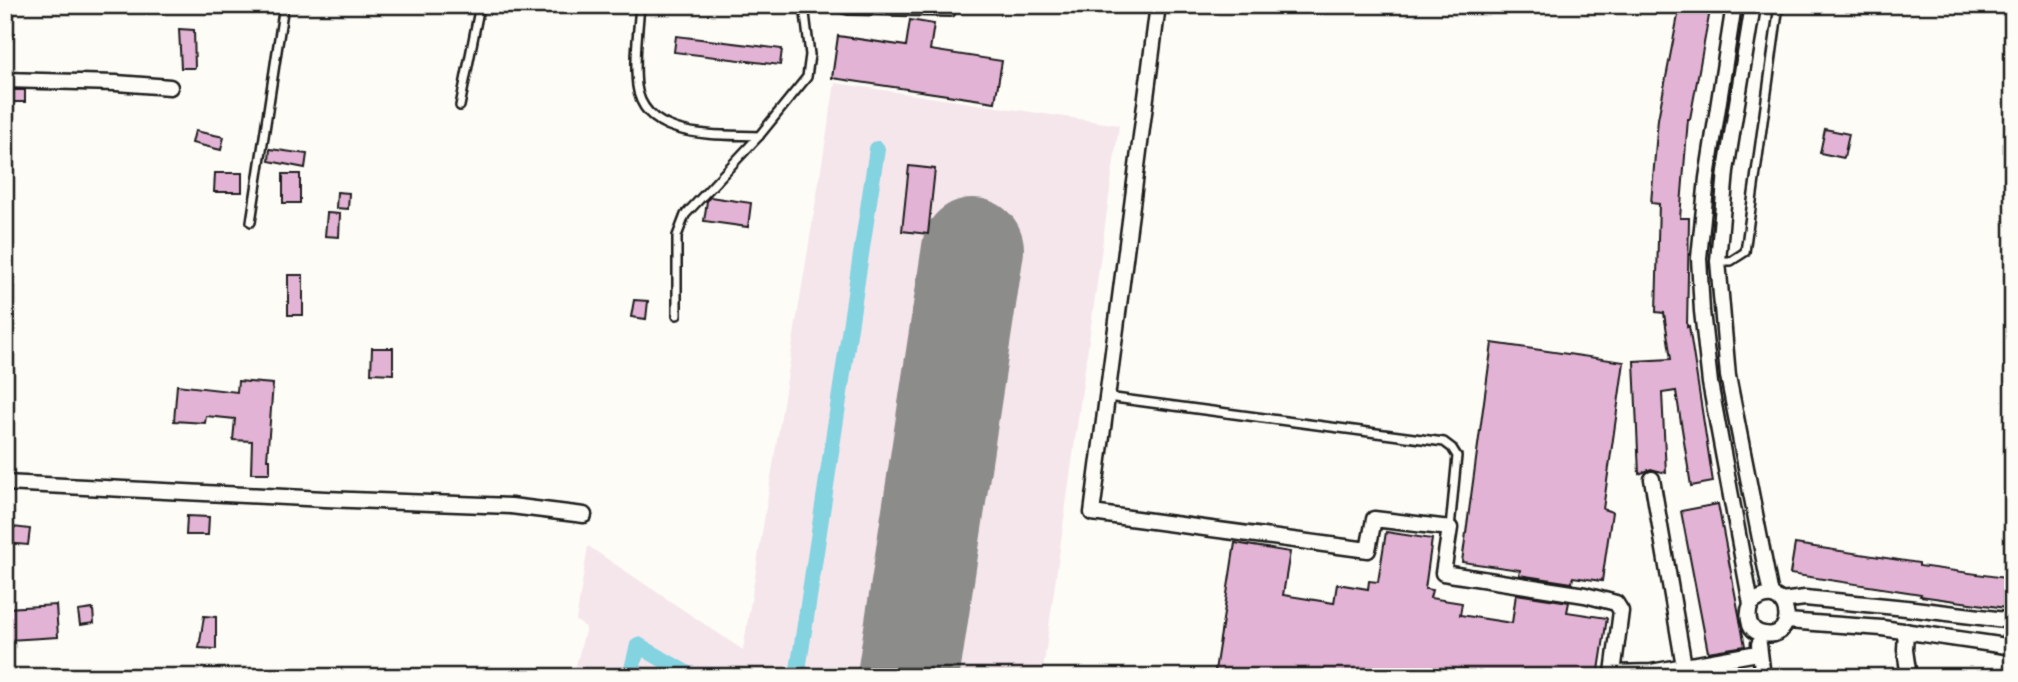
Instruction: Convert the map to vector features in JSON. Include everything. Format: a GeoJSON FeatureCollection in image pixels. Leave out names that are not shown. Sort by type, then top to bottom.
{"type":"FeatureCollection","features":[{"type":"Feature","properties":{"kind":"street"},"geometry":{"type":"LineString","coordinates":[[1158,5],[1092,513],[1368,550],[1374,519],[1450,528],[1443,573],[1585,595],[1616,603],[1621,611],[1613,673],[1683,671],[1758,653]]}},
{"type":"Feature","properties":{"kind":"street"},"geometry":{"type":"LineString","coordinates":[[1734,5],[1707,178],[1699,258],[1702,311],[1710,383],[1751,604],[1748,621],[1759,634],[1776,634],[1787,621],[1787,610],[1776,598],[1728,376],[1718,261],[1726,171],[1753,5]]}},
{"type":"Feature","properties":{"kind":"street"},"geometry":{"type":"LineString","coordinates":[[5,80],[170,87]]}},
{"type":"Feature","properties":{"kind":"street"},"geometry":{"type":"LineString","coordinates":[[1699,258],[1718,261]]}},
{"type":"Feature","properties":{"kind":"street"},"geometry":{"type":"LineString","coordinates":[[1652,479],[1683,671]]}},
{"type":"Feature","properties":{"kind":"street"},"geometry":{"type":"LineString","coordinates":[[5,483],[511,506],[584,515]]}},
{"type":"Feature","properties":{"kind":"street"},"geometry":{"type":"LineString","coordinates":[[1751,604],[1760,597],[1805,598],[1906,607],[2013,621]]}},
{"type":"Feature","properties":{"kind":"street"},"geometry":{"type":"LineString","coordinates":[[1787,621],[1906,631],[2013,647]]}},
{"type":"Feature","properties":{"kind":"street"},"geometry":{"type":"LineString","coordinates":[[1906,631],[1905,650],[1909,677]]}},
{"type":"Feature","properties":{"kind":"street"},"geometry":{"type":"LineString","coordinates":[[1759,634],[1758,653],[1763,677]]}},
{"type":"Feature","properties":{"kind":"lane"},"geometry":{"type":"LineString","coordinates":[[251,222],[284,5]]}},
{"type":"Feature","properties":{"kind":"lane"},"geometry":{"type":"LineString","coordinates":[[460,106],[480,5]]}},
{"type":"Feature","properties":{"kind":"lane"},"geometry":{"type":"LineString","coordinates":[[640,5],[638,88],[646,108],[660,122],[685,131],[760,136]]}},
{"type":"Feature","properties":{"kind":"lane"},"geometry":{"type":"LineString","coordinates":[[677,315],[677,236],[685,215],[760,136],[807,77],[810,55],[804,5]]}},
{"type":"Feature","properties":{"kind":"lane"},"geometry":{"type":"LineString","coordinates":[[828,5],[848,10],[886,8],[951,12]]}},
{"type":"Feature","properties":{"kind":"lane"},"geometry":{"type":"LineString","coordinates":[[1718,261],[1731,261],[1745,252],[1779,5]]}},
{"type":"Feature","properties":{"kind":"lane"},"geometry":{"type":"LineString","coordinates":[[1107,396],[1444,442],[1452,447],[1457,456],[1450,528]]}},
{"type":"Feature","properties":{"kind":"shaded area"},"geometry":{"type":"Polygon","coordinates":[[[835,83],[1119,125],[1042,677],[573,677],[586,627],[576,621],[588,546],[743,650],[835,83]]]}},
{"type":"Feature","properties":{"kind":"building"},"geometry":{"type":"Polygon","coordinates":[[[1680,5],[1711,5],[1688,119],[1680,218],[1689,218],[1687,327],[1689,326],[1713,482],[1691,486],[1676,391],[1662,393],[1666,473],[1651,469],[1639,474],[1634,361],[1671,359],[1664,313],[1656,312],[1659,204],[1651,203],[1658,119],[1680,5]]]}},
{"type":"Feature","properties":{"kind":"building"},"geometry":{"type":"Polygon","coordinates":[[[910,20],[934,24],[930,50],[1002,61],[995,102],[832,78],[838,36],[906,46],[910,20]]]}},
{"type":"Feature","properties":{"kind":"building"},"geometry":{"type":"Polygon","coordinates":[[[179,29],[194,30],[195,68],[181,68],[179,29]]]}},
{"type":"Feature","properties":{"kind":"building"},"geometry":{"type":"Polygon","coordinates":[[[676,36],[782,49],[780,65],[674,52],[676,36]]]}},
{"type":"Feature","properties":{"kind":"building"},"geometry":{"type":"Polygon","coordinates":[[[5,90],[25,90],[25,102],[5,102],[5,90]]]}},
{"type":"Feature","properties":{"kind":"building"},"geometry":{"type":"Polygon","coordinates":[[[1825,129],[1849,134],[1844,158],[1820,153],[1825,129]]]}},
{"type":"Feature","properties":{"kind":"building"},"geometry":{"type":"Polygon","coordinates":[[[195,131],[224,137],[221,150],[192,143],[195,131]]]}},
{"type":"Feature","properties":{"kind":"building"},"geometry":{"type":"Polygon","coordinates":[[[270,149],[307,154],[305,168],[269,161],[270,149]]]}},
{"type":"Feature","properties":{"kind":"building"},"geometry":{"type":"Polygon","coordinates":[[[909,166],[935,169],[928,234],[902,231],[909,166]]]}},
{"type":"Feature","properties":{"kind":"building"},"geometry":{"type":"Polygon","coordinates":[[[215,173],[242,173],[242,192],[214,192],[215,173]]]}},
{"type":"Feature","properties":{"kind":"building"},"geometry":{"type":"Polygon","coordinates":[[[283,174],[300,174],[300,203],[283,203],[283,174]]]}},
{"type":"Feature","properties":{"kind":"building"},"geometry":{"type":"Polygon","coordinates":[[[337,192],[349,193],[348,209],[336,208],[337,192]]]}},
{"type":"Feature","properties":{"kind":"building"},"geometry":{"type":"Polygon","coordinates":[[[710,197],[751,203],[748,227],[704,221],[710,197]]]}},
{"type":"Feature","properties":{"kind":"building"},"geometry":{"type":"Polygon","coordinates":[[[327,213],[340,214],[339,237],[325,236],[327,213]]]}},
{"type":"Feature","properties":{"kind":"building"},"geometry":{"type":"Polygon","coordinates":[[[288,275],[303,275],[303,315],[288,315],[288,275]]]}},
{"type":"Feature","properties":{"kind":"building"},"geometry":{"type":"Polygon","coordinates":[[[634,300],[648,301],[646,319],[631,317],[634,300]]]}},
{"type":"Feature","properties":{"kind":"building"},"geometry":{"type":"Polygon","coordinates":[[[1492,343],[1624,362],[1603,509],[1612,512],[1602,581],[1573,577],[1572,583],[1519,575],[1520,570],[1462,562],[1492,343]]]}},
{"type":"Feature","properties":{"kind":"building"},"geometry":{"type":"Polygon","coordinates":[[[372,348],[393,348],[393,374],[371,373],[372,348]]]}},
{"type":"Feature","properties":{"kind":"building"},"geometry":{"type":"Polygon","coordinates":[[[238,381],[273,384],[267,459],[270,459],[270,473],[251,473],[252,441],[233,440],[235,419],[206,416],[205,423],[174,421],[177,385],[237,392],[238,381]]]}},
{"type":"Feature","properties":{"kind":"building"},"geometry":{"type":"Polygon","coordinates":[[[1718,504],[1745,646],[1708,652],[1681,511],[1718,504]]]}},
{"type":"Feature","properties":{"kind":"building"},"geometry":{"type":"Polygon","coordinates":[[[187,516],[209,517],[208,535],[186,535],[187,516]]]}},
{"type":"Feature","properties":{"kind":"building"},"geometry":{"type":"Polygon","coordinates":[[[5,526],[30,529],[28,545],[5,543],[5,526]]]}},
{"type":"Feature","properties":{"kind":"building"},"geometry":{"type":"Polygon","coordinates":[[[1386,532],[1432,539],[1425,589],[1432,590],[1430,598],[1462,603],[1460,615],[1512,623],[1516,594],[1569,602],[1567,612],[1607,618],[1598,677],[1305,677],[1270,671],[1269,677],[1214,677],[1235,543],[1290,552],[1283,595],[1334,603],[1337,584],[1368,589],[1369,581],[1378,582],[1386,532]]]}},
{"type":"Feature","properties":{"kind":"building"},"geometry":{"type":"Polygon","coordinates":[[[1795,544],[2013,579],[2013,609],[1790,574],[1795,544]]]}},
{"type":"Feature","properties":{"kind":"building"},"geometry":{"type":"Polygon","coordinates":[[[56,605],[58,637],[9,640],[7,608],[56,605]]]}},
{"type":"Feature","properties":{"kind":"building"},"geometry":{"type":"Polygon","coordinates":[[[93,609],[94,623],[80,625],[78,611],[93,609]]]}},
{"type":"Feature","properties":{"kind":"building"},"geometry":{"type":"Polygon","coordinates":[[[204,616],[216,617],[216,649],[199,648],[204,616]]]}},
{"type":"Feature","properties":{"kind":"building"},"geometry":{"type":"Polygon","coordinates":[[[1740,666],[1742,677],[1713,677],[1712,671],[1740,666]]]}},
{"type":"Feature","properties":{"kind":"waterway"},"geometry":{"type":"LineString","coordinates":[[797,677],[877,149]]}},
{"type":"Feature","properties":{"kind":"waterway"},"geometry":{"type":"LineString","coordinates":[[630,677],[638,645],[693,677]]}},
{"type":"Feature","properties":{"kind":"runway"},"geometry":{"type":"LineString","coordinates":[[908,677],[973,249]]}}]}
